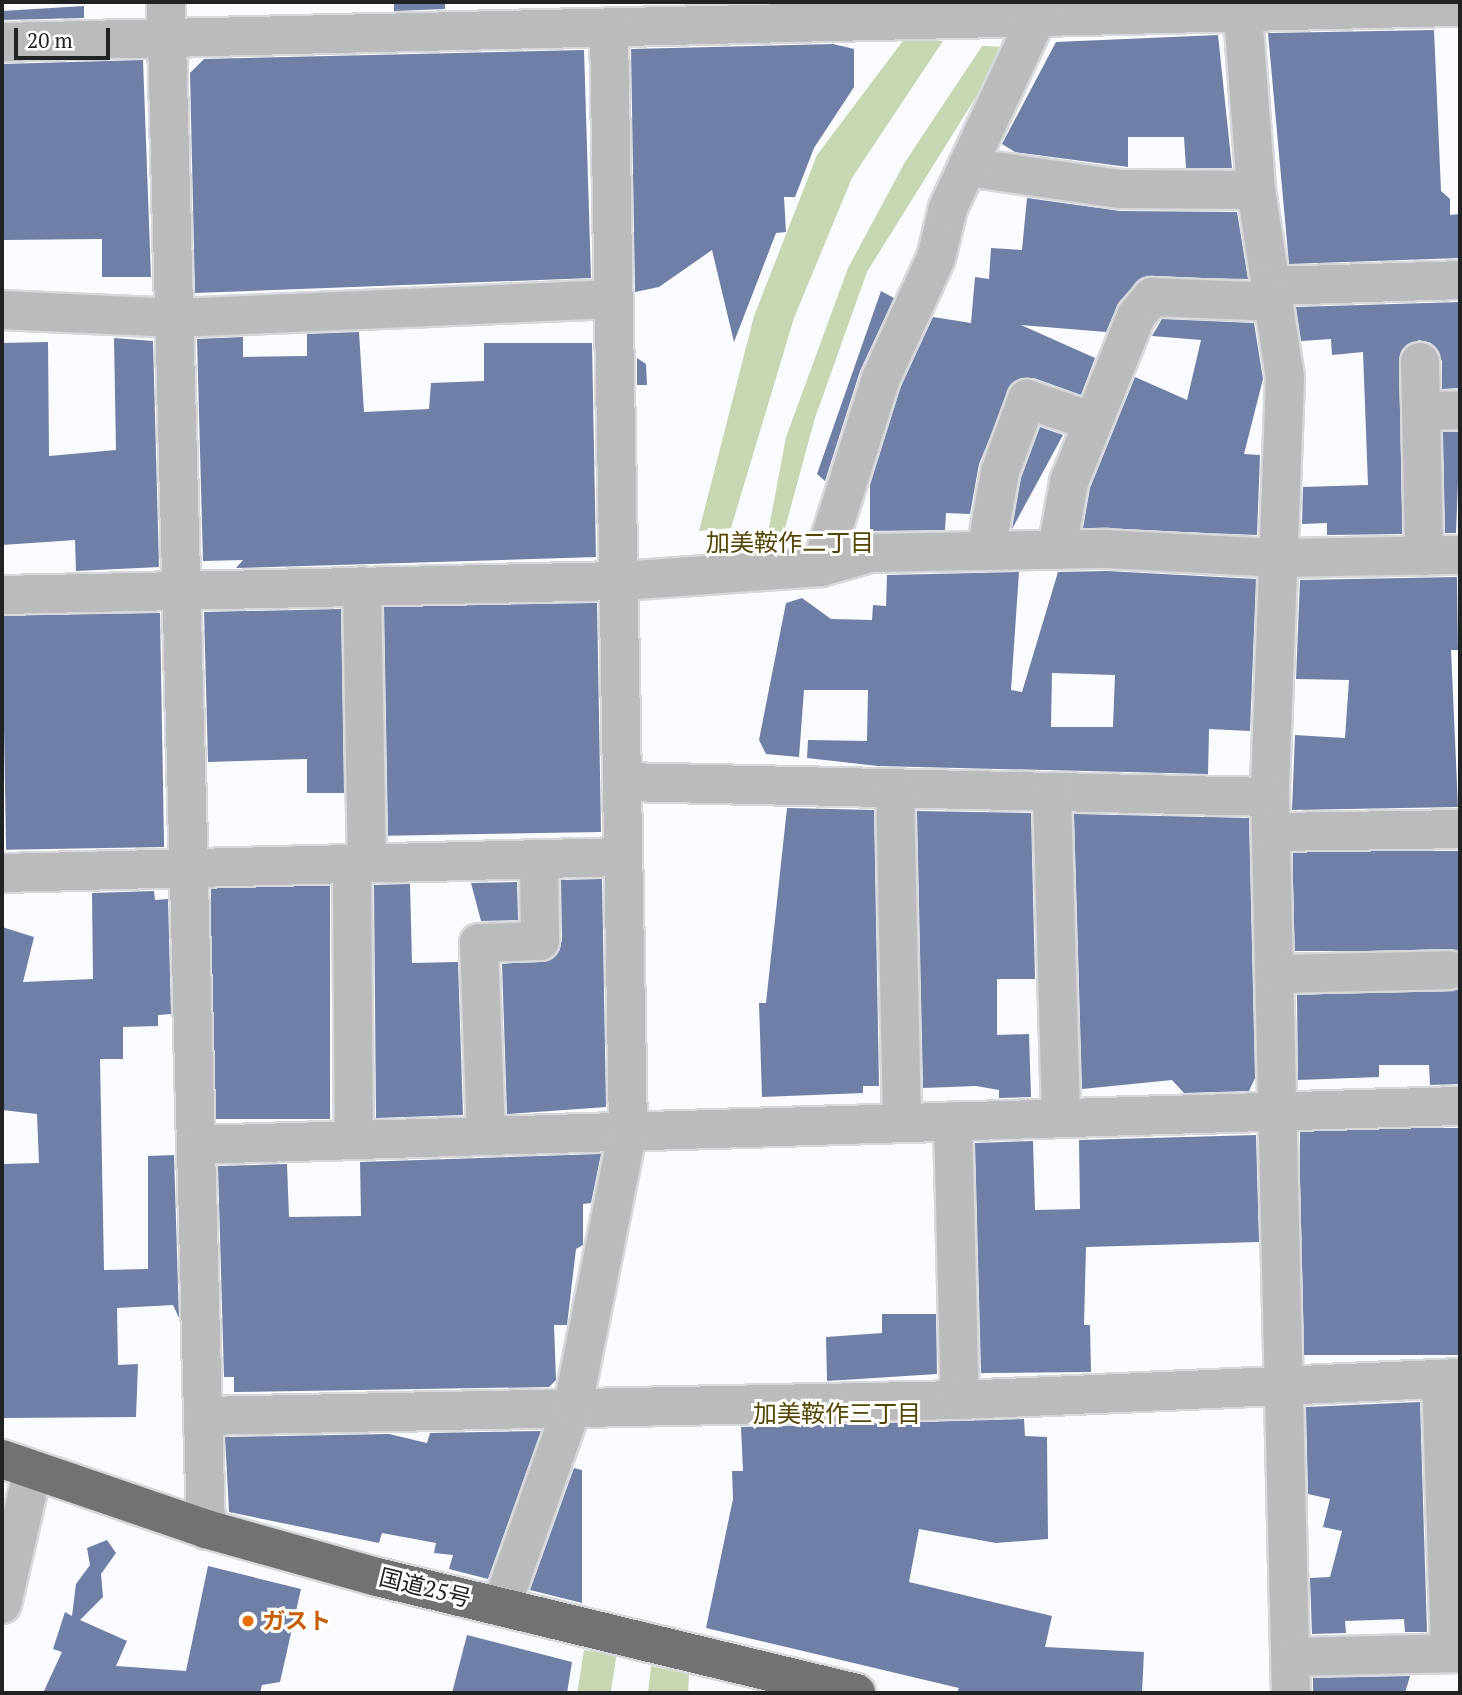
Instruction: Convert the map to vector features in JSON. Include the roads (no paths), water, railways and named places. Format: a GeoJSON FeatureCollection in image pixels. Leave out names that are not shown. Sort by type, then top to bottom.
{"type":"FeatureCollection","features":[{"type":"Feature","properties":{"kind":"highway","name":"国道25号"},"geometry":{"type":"LineString","coordinates":[[17,1466],[206,1529],[501,1607],[856,1693]]}},
{"type":"Feature","properties":{"kind":"street"},"geometry":{"type":"LineString","coordinates":[[166,2],[177,318],[187,867],[206,1529]]}},
{"type":"Feature","properties":{"kind":"street"},"geometry":{"type":"LineString","coordinates":[[2,42],[609,32],[750,14],[1039,13],[1242,7],[1460,6]]}},
{"type":"Feature","properties":{"kind":"street"},"geometry":{"type":"LineString","coordinates":[[203,1416],[573,1405],[960,1399],[1288,1383],[1450,1379],[1455,1653],[1292,1675],[1288,1383],[1278,1112],[1272,815],[1285,378],[1256,190],[1242,7]]}},
{"type":"Feature","properties":{"kind":"street"},"geometry":{"type":"LineString","coordinates":[[821,567],[881,378],[936,258],[967,167],[1039,13]]}},
{"type":"Feature","properties":{"kind":"street"},"geometry":{"type":"LineString","coordinates":[[501,1607],[573,1405],[628,1130],[622,857],[624,782],[621,580],[609,32]]}},
{"type":"Feature","properties":{"kind":"street"},"geometry":{"type":"LineString","coordinates":[[967,167],[1120,189],[1256,190]]}},
{"type":"Feature","properties":{"kind":"street"},"geometry":{"type":"LineString","coordinates":[[1057,550],[1069,482],[1136,316],[1152,298],[1273,294],[1460,280]]}},
{"type":"Feature","properties":{"kind":"street"},"geometry":{"type":"LineString","coordinates":[[2,310],[177,318],[613,299]]}},
{"type":"Feature","properties":{"kind":"street"},"geometry":{"type":"LineString","coordinates":[[2,595],[621,580],[821,567],[870,553],[1057,550],[1281,558],[1442,555],[1421,411],[1420,362]]}},
{"type":"Feature","properties":{"kind":"street"},"geometry":{"type":"LineString","coordinates":[[986,551],[1000,471],[1027,398],[1094,422]]}},
{"type":"Feature","properties":{"kind":"street"},"geometry":{"type":"LineString","coordinates":[[1421,411],[1460,410]]}},
{"type":"Feature","properties":{"kind":"street"},"geometry":{"type":"LineString","coordinates":[[354,1140],[362,586]]}},
{"type":"Feature","properties":{"kind":"street"},"geometry":{"type":"LineString","coordinates":[[624,782],[1052,792],[1272,815],[1460,829]]}},
{"type":"Feature","properties":{"kind":"street"},"geometry":{"type":"LineString","coordinates":[[895,788],[902,1122]]}},
{"type":"Feature","properties":{"kind":"street"},"geometry":{"type":"LineString","coordinates":[[1052,792],[1061,1117]]}},
{"type":"Feature","properties":{"kind":"street"},"geometry":{"type":"LineString","coordinates":[[2,873],[622,857]]}},
{"type":"Feature","properties":{"kind":"street"},"geometry":{"type":"LineString","coordinates":[[486,1135],[480,943],[540,941],[539,859]]}},
{"type":"Feature","properties":{"kind":"street"},"geometry":{"type":"LineString","coordinates":[[1276,974],[1449,970]]}},
{"type":"Feature","properties":{"kind":"street"},"geometry":{"type":"LineString","coordinates":[[196,1144],[1460,1106]]}},
{"type":"Feature","properties":{"kind":"street"},"geometry":{"type":"LineString","coordinates":[[953,1121],[960,1399]]}},
{"type":"Feature","properties":{"kind":"street"},"geometry":{"type":"LineString","coordinates":[[2,1604],[17,1466]]}},
{"type":"Feature","properties":{"kind":"place","name":"ガスト"},"geometry":{"type":"Point","coordinates":[248,1621]}},
{"type":"Feature","properties":{"kind":"district","name":"加美鞍作二丁目"},"geometry":{"type":"Point","coordinates":[790,543]}},
{"type":"Feature","properties":{"kind":"district","name":"加美鞍作三丁目"},"geometry":{"type":"Point","coordinates":[837,1414]}}]}
